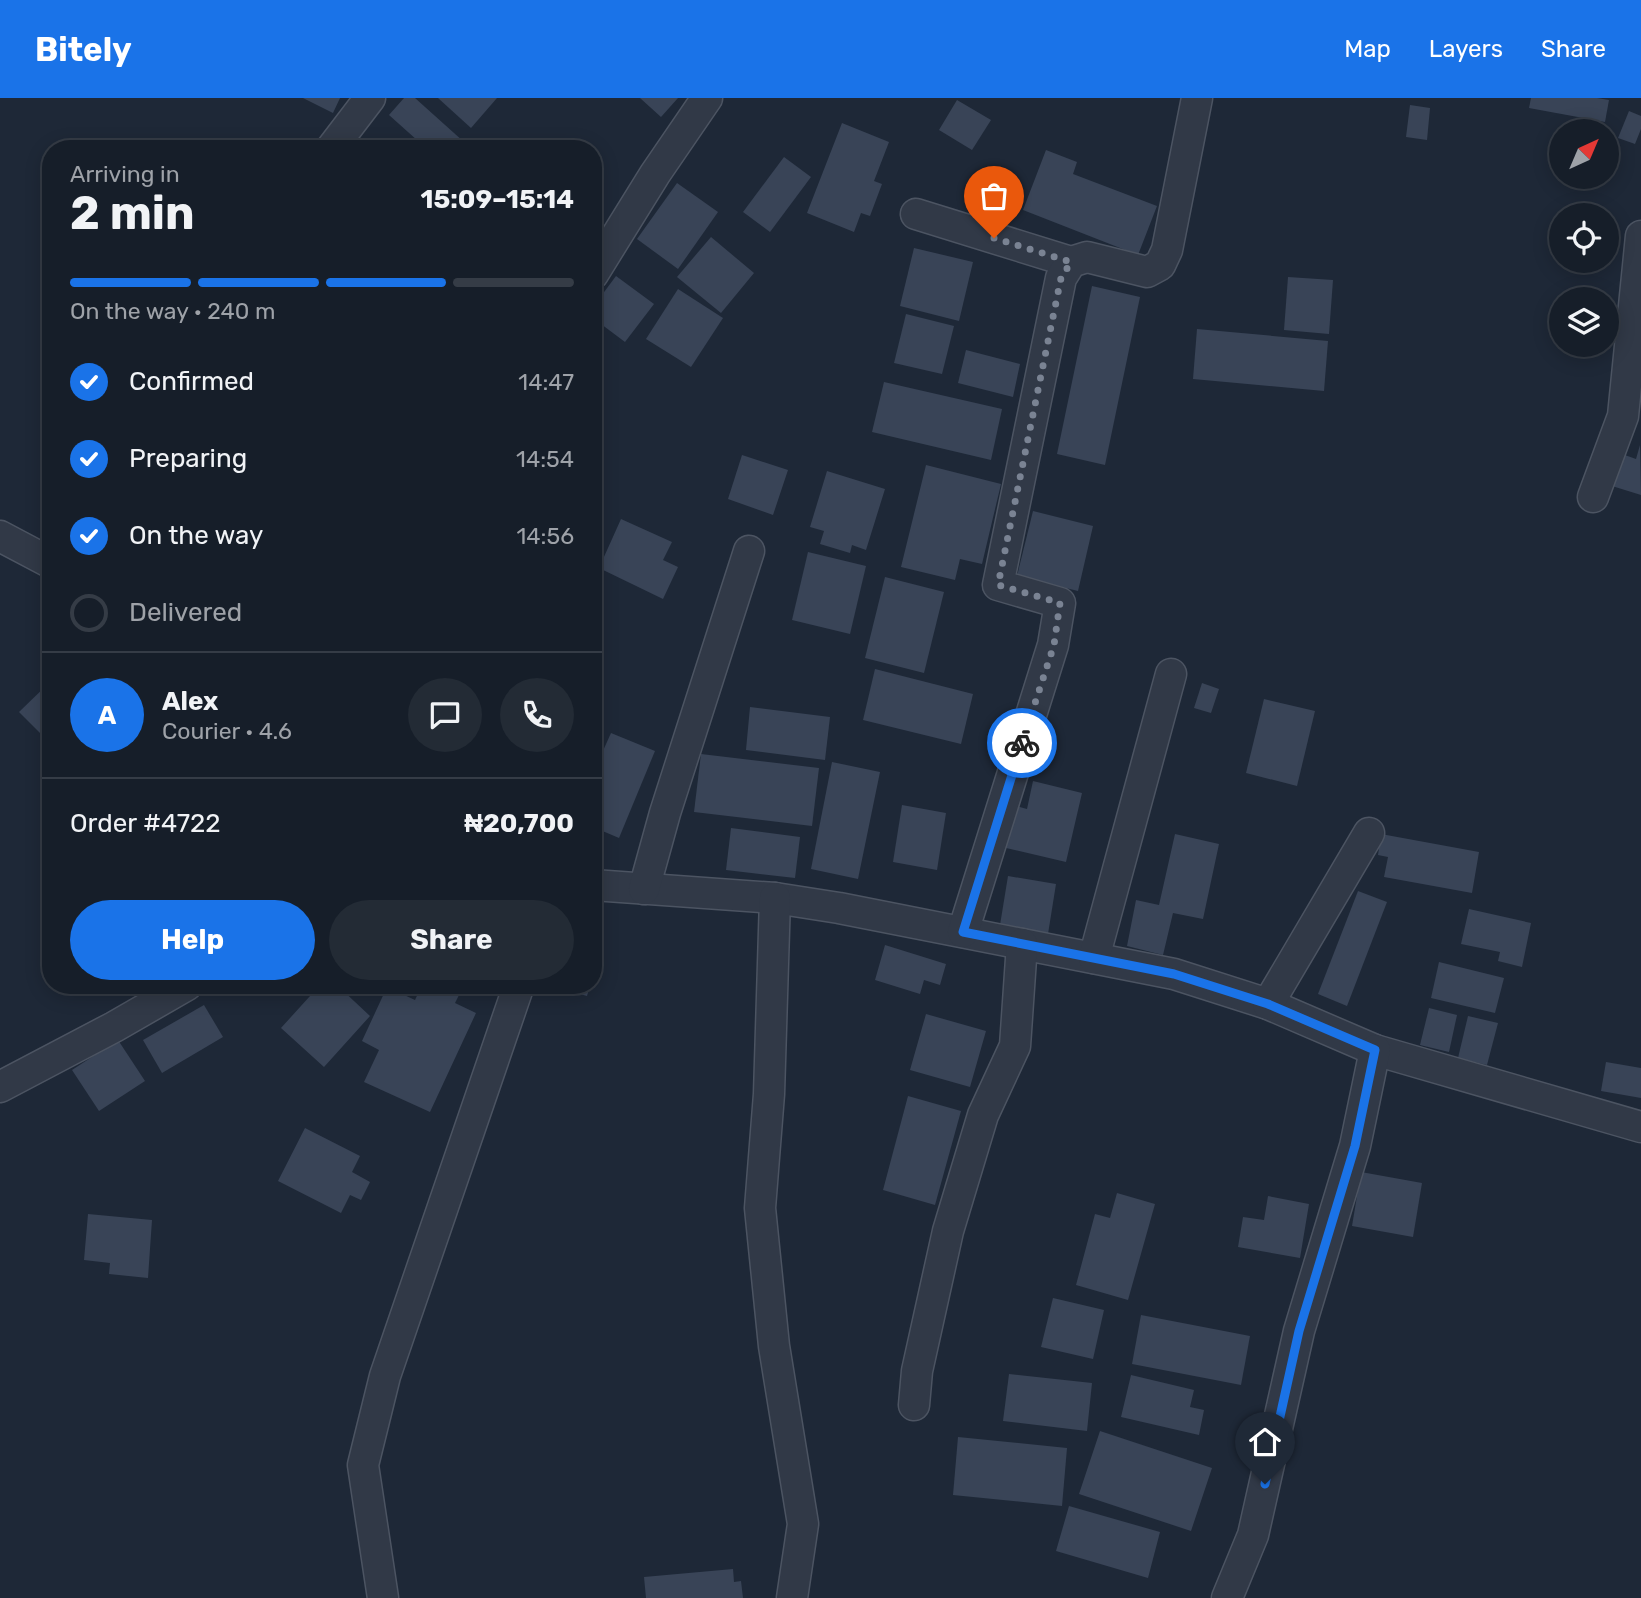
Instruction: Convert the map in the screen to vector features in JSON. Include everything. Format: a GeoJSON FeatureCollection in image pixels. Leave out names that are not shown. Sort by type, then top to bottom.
{"type":"FeatureCollection","features":[{"type":"Feature","properties":{"kind":"street"},"geometry":{"type":"LineString","coordinates":[[338,140],[370,98]]}},
{"type":"Feature","properties":{"kind":"street"},"geometry":{"type":"LineString","coordinates":[[602,259],[655,174],[707,98]]}},
{"type":"Feature","properties":{"kind":"street"},"geometry":{"type":"LineString","coordinates":[[916,214],[1071,262],[1087,257],[1147,272],[1160,265],[1167,250],[1197,98]]}},
{"type":"Feature","properties":{"kind":"street"},"geometry":{"type":"LineString","coordinates":[[1593,497],[1623,416],[1641,236]]}},
{"type":"Feature","properties":{"kind":"street"},"geometry":{"type":"LineString","coordinates":[[963,932],[1054,645],[1060,603],[998,585],[1061,278],[1071,262]]}},
{"type":"Feature","properties":{"kind":"street"},"geometry":{"type":"LineString","coordinates":[[0,536],[42,558]]}},
{"type":"Feature","properties":{"kind":"street"},"geometry":{"type":"LineString","coordinates":[[644,889],[665,813],[748,551]]}},
{"type":"Feature","properties":{"kind":"street"},"geometry":{"type":"LineString","coordinates":[[1094,958],[1171,674]]}},
{"type":"Feature","properties":{"kind":"street"},"geometry":{"type":"LineString","coordinates":[[1268,1004],[1369,833]]}},
{"type":"Feature","properties":{"kind":"street"},"geometry":{"type":"LineString","coordinates":[[602,886],[775,898],[1174,974],[1268,1004],[1375,1050],[1641,1127]]}},
{"type":"Feature","properties":{"kind":"street"},"geometry":{"type":"LineString","coordinates":[[775,898],[769,1094],[760,1208],[774,1346],[803,1524],[792,1598]]}},
{"type":"Feature","properties":{"kind":"street"},"geometry":{"type":"LineString","coordinates":[[914,1405],[916,1371],[948,1231],[983,1115],[1015,1046],[1022,944]]}},
{"type":"Feature","properties":{"kind":"street"},"geometry":{"type":"LineString","coordinates":[[0,1087],[171,994]]}},
{"type":"Feature","properties":{"kind":"street"},"geometry":{"type":"LineString","coordinates":[[383,1598],[363,1465],[385,1376],[516,994]]}},
{"type":"Feature","properties":{"kind":"street"},"geometry":{"type":"LineString","coordinates":[[1227,1598],[1253,1535],[1299,1331],[1355,1146],[1375,1050]]}},
{"type":"Feature","properties":{"kind":"building"},"geometry":{"type":"Polygon","coordinates":[[[303,98],[340,98],[333,113],[303,98]]]}},
{"type":"Feature","properties":{"kind":"building"},"geometry":{"type":"Polygon","coordinates":[[[404,98],[415,98],[462,140],[417,140],[389,115],[404,98]]]}},
{"type":"Feature","properties":{"kind":"building"},"geometry":{"type":"Polygon","coordinates":[[[438,98],[497,98],[471,128],[438,98]]]}},
{"type":"Feature","properties":{"kind":"building"},"geometry":{"type":"Polygon","coordinates":[[[640,98],[678,98],[661,117],[640,98]]]}},
{"type":"Feature","properties":{"kind":"building"},"geometry":{"type":"Polygon","coordinates":[[[1531,98],[1609,100],[1606,119],[1589,119],[1529,108],[1531,98]]]}},
{"type":"Feature","properties":{"kind":"building"},"geometry":{"type":"Polygon","coordinates":[[[957,100],[991,120],[972,150],[939,130],[957,100]]]}},
{"type":"Feature","properties":{"kind":"building"},"geometry":{"type":"Polygon","coordinates":[[[1410,105],[1430,108],[1427,140],[1406,137],[1410,105]]]}},
{"type":"Feature","properties":{"kind":"building"},"geometry":{"type":"Polygon","coordinates":[[[1629,111],[1641,116],[1641,129],[1635,144],[1619,138],[1629,111]]]}},
{"type":"Feature","properties":{"kind":"building"},"geometry":{"type":"Polygon","coordinates":[[[842,123],[889,142],[874,181],[882,184],[870,216],[861,213],[854,232],[807,213],[842,123]]]}},
{"type":"Feature","properties":{"kind":"building"},"geometry":{"type":"Polygon","coordinates":[[[1046,150],[1077,162],[1073,174],[1157,206],[1138,255],[1023,210],[1046,150]]]}},
{"type":"Feature","properties":{"kind":"building"},"geometry":{"type":"Polygon","coordinates":[[[784,157],[811,177],[770,232],[743,212],[784,157]]]}},
{"type":"Feature","properties":{"kind":"building"},"geometry":{"type":"Polygon","coordinates":[[[677,183],[718,212],[678,269],[637,239],[677,183]]]}},
{"type":"Feature","properties":{"kind":"building"},"geometry":{"type":"Polygon","coordinates":[[[711,237],[754,273],[721,313],[677,277],[711,237]]]}},
{"type":"Feature","properties":{"kind":"building"},"geometry":{"type":"Polygon","coordinates":[[[914,248],[973,262],[959,321],[900,306],[914,248]]]}},
{"type":"Feature","properties":{"kind":"building"},"geometry":{"type":"Polygon","coordinates":[[[616,276],[654,304],[625,342],[602,325],[602,295],[616,276]]]}},
{"type":"Feature","properties":{"kind":"building"},"geometry":{"type":"Polygon","coordinates":[[[1288,277],[1333,280],[1329,334],[1284,330],[1288,277]]]}},
{"type":"Feature","properties":{"kind":"building"},"geometry":{"type":"Polygon","coordinates":[[[1092,286],[1140,297],[1105,465],[1057,454],[1092,286]]]}},
{"type":"Feature","properties":{"kind":"building"},"geometry":{"type":"Polygon","coordinates":[[[678,289],[723,318],[691,367],[646,339],[678,289]]]}},
{"type":"Feature","properties":{"kind":"building"},"geometry":{"type":"Polygon","coordinates":[[[906,314],[954,326],[942,374],[894,363],[906,314]]]}},
{"type":"Feature","properties":{"kind":"building"},"geometry":{"type":"Polygon","coordinates":[[[1197,329],[1328,341],[1324,391],[1193,379],[1197,329]]]}},
{"type":"Feature","properties":{"kind":"building"},"geometry":{"type":"Polygon","coordinates":[[[966,350],[1020,364],[1013,397],[958,383],[966,350]]]}},
{"type":"Feature","properties":{"kind":"building"},"geometry":{"type":"Polygon","coordinates":[[[884,382],[1002,409],[991,460],[872,432],[884,382]]]}},
{"type":"Feature","properties":{"kind":"building"},"geometry":{"type":"Polygon","coordinates":[[[1640,445],[1641,495],[1612,486],[1622,454],[1636,459],[1640,445]]]}},
{"type":"Feature","properties":{"kind":"building"},"geometry":{"type":"Polygon","coordinates":[[[742,455],[788,470],[773,515],[728,499],[742,455]]]}},
{"type":"Feature","properties":{"kind":"building"},"geometry":{"type":"Polygon","coordinates":[[[926,465],[1001,484],[982,564],[960,559],[955,580],[901,567],[926,465]]]}},
{"type":"Feature","properties":{"kind":"building"},"geometry":{"type":"Polygon","coordinates":[[[827,471],[885,489],[866,550],[852,545],[850,553],[820,544],[824,531],[810,527],[827,471]]]}},
{"type":"Feature","properties":{"kind":"building"},"geometry":{"type":"Polygon","coordinates":[[[1033,511],[1093,526],[1078,591],[1017,576],[1033,511]]]}},
{"type":"Feature","properties":{"kind":"building"},"geometry":{"type":"Polygon","coordinates":[[[621,519],[672,542],[663,560],[678,567],[663,599],[602,569],[602,561],[621,519]]]}},
{"type":"Feature","properties":{"kind":"building"},"geometry":{"type":"Polygon","coordinates":[[[808,552],[866,566],[850,634],[792,620],[808,552]]]}},
{"type":"Feature","properties":{"kind":"building"},"geometry":{"type":"Polygon","coordinates":[[[885,577],[944,592],[924,673],[865,658],[885,577]]]}},
{"type":"Feature","properties":{"kind":"building"},"geometry":{"type":"Polygon","coordinates":[[[875,669],[973,694],[961,744],[863,720],[875,669]]]}},
{"type":"Feature","properties":{"kind":"building"},"geometry":{"type":"Polygon","coordinates":[[[1202,683],[1219,689],[1211,713],[1194,708],[1202,683]]]}},
{"type":"Feature","properties":{"kind":"building"},"geometry":{"type":"Polygon","coordinates":[[[42,690],[42,735],[19,712],[42,690]]]}},
{"type":"Feature","properties":{"kind":"building"},"geometry":{"type":"Polygon","coordinates":[[[1264,699],[1315,711],[1297,786],[1246,773],[1264,699]]]}},
{"type":"Feature","properties":{"kind":"building"},"geometry":{"type":"Polygon","coordinates":[[[750,707],[830,717],[825,760],[746,750],[750,707]]]}},
{"type":"Feature","properties":{"kind":"building"},"geometry":{"type":"Polygon","coordinates":[[[611,733],[655,751],[619,838],[602,831],[602,753],[611,733]]]}},
{"type":"Feature","properties":{"kind":"building"},"geometry":{"type":"Polygon","coordinates":[[[701,754],[819,768],[812,826],[694,812],[701,754]]]}},
{"type":"Feature","properties":{"kind":"building"},"geometry":{"type":"Polygon","coordinates":[[[832,762],[880,772],[858,879],[811,869],[832,762]]]}},
{"type":"Feature","properties":{"kind":"building"},"geometry":{"type":"Polygon","coordinates":[[[1033,781],[1082,793],[1066,862],[1006,848],[1016,806],[1027,809],[1033,781]]]}},
{"type":"Feature","properties":{"kind":"building"},"geometry":{"type":"Polygon","coordinates":[[[902,805],[946,813],[937,870],[893,862],[902,805]]]}},
{"type":"Feature","properties":{"kind":"building"},"geometry":{"type":"Polygon","coordinates":[[[731,828],[800,837],[795,878],[726,870],[731,828]]]}},
{"type":"Feature","properties":{"kind":"building"},"geometry":{"type":"Polygon","coordinates":[[[1175,834],[1219,844],[1203,919],[1173,913],[1163,955],[1127,946],[1136,900],[1159,905],[1175,834]]]}},
{"type":"Feature","properties":{"kind":"building"},"geometry":{"type":"Polygon","coordinates":[[[1381,834],[1479,852],[1472,893],[1384,877],[1388,857],[1378,855],[1381,834]]]}},
{"type":"Feature","properties":{"kind":"building"},"geometry":{"type":"Polygon","coordinates":[[[1008,876],[1056,884],[1048,934],[1000,925],[1008,876]]]}},
{"type":"Feature","properties":{"kind":"building"},"geometry":{"type":"Polygon","coordinates":[[[1358,891],[1387,902],[1347,1006],[1318,994],[1358,891]]]}},
{"type":"Feature","properties":{"kind":"building"},"geometry":{"type":"Polygon","coordinates":[[[1469,909],[1531,923],[1522,967],[1498,961],[1500,952],[1461,944],[1469,909]]]}},
{"type":"Feature","properties":{"kind":"building"},"geometry":{"type":"Polygon","coordinates":[[[885,945],[946,964],[940,985],[924,980],[920,994],[875,980],[885,945]]]}},
{"type":"Feature","properties":{"kind":"building"},"geometry":{"type":"Polygon","coordinates":[[[1439,962],[1504,978],[1495,1013],[1431,998],[1439,962]]]}},
{"type":"Feature","properties":{"kind":"building"},"geometry":{"type":"Polygon","coordinates":[[[312,994],[346,994],[370,1016],[324,1067],[281,1028],[312,994]]]}},
{"type":"Feature","properties":{"kind":"building"},"geometry":{"type":"Polygon","coordinates":[[[384,994],[402,994],[415,1000],[418,994],[460,994],[455,1003],[476,1013],[430,1112],[364,1082],[379,1050],[362,1041],[384,994]]]}},
{"type":"Feature","properties":{"kind":"building"},"geometry":{"type":"Polygon","coordinates":[[[204,1005],[223,1037],[162,1073],[143,1040],[204,1005]]]}},
{"type":"Feature","properties":{"kind":"building"},"geometry":{"type":"Polygon","coordinates":[[[1429,1008],[1457,1015],[1449,1052],[1420,1045],[1429,1008]]]}},
{"type":"Feature","properties":{"kind":"building"},"geometry":{"type":"Polygon","coordinates":[[[926,1014],[986,1031],[970,1087],[910,1070],[926,1014]]]}},
{"type":"Feature","properties":{"kind":"building"},"geometry":{"type":"Polygon","coordinates":[[[1468,1016],[1498,1023],[1487,1065],[1458,1058],[1468,1016]]]}},
{"type":"Feature","properties":{"kind":"building"},"geometry":{"type":"Polygon","coordinates":[[[118,1040],[145,1081],[99,1111],[72,1070],[118,1040]]]}},
{"type":"Feature","properties":{"kind":"building"},"geometry":{"type":"Polygon","coordinates":[[[1606,1062],[1641,1068],[1641,1098],[1601,1091],[1606,1062]]]}},
{"type":"Feature","properties":{"kind":"building"},"geometry":{"type":"Polygon","coordinates":[[[908,1096],[961,1111],[935,1205],[883,1190],[908,1096]]]}},
{"type":"Feature","properties":{"kind":"building"},"geometry":{"type":"Polygon","coordinates":[[[305,1128],[360,1156],[352,1172],[370,1182],[361,1200],[350,1195],[341,1213],[278,1181],[305,1128]]]}},
{"type":"Feature","properties":{"kind":"building"},"geometry":{"type":"Polygon","coordinates":[[[1361,1172],[1422,1183],[1413,1237],[1352,1226],[1361,1172]]]}},
{"type":"Feature","properties":{"kind":"building"},"geometry":{"type":"Polygon","coordinates":[[[1117,1193],[1155,1204],[1128,1300],[1076,1285],[1095,1214],[1110,1218],[1117,1193]]]}},
{"type":"Feature","properties":{"kind":"building"},"geometry":{"type":"Polygon","coordinates":[[[1268,1196],[1309,1204],[1300,1258],[1238,1247],[1243,1217],[1264,1220],[1268,1196]]]}},
{"type":"Feature","properties":{"kind":"building"},"geometry":{"type":"Polygon","coordinates":[[[88,1214],[152,1220],[148,1278],[109,1274],[110,1263],[84,1260],[88,1214]]]}},
{"type":"Feature","properties":{"kind":"building"},"geometry":{"type":"Polygon","coordinates":[[[1053,1298],[1104,1310],[1093,1359],[1041,1347],[1053,1298]]]}},
{"type":"Feature","properties":{"kind":"building"},"geometry":{"type":"Polygon","coordinates":[[[1141,1315],[1250,1336],[1241,1385],[1132,1364],[1141,1315]]]}},
{"type":"Feature","properties":{"kind":"building"},"geometry":{"type":"Polygon","coordinates":[[[1009,1374],[1092,1383],[1087,1431],[1003,1421],[1009,1374]]]}},
{"type":"Feature","properties":{"kind":"building"},"geometry":{"type":"Polygon","coordinates":[[[1131,1375],[1194,1390],[1190,1407],[1204,1410],[1199,1435],[1121,1417],[1131,1375]]]}},
{"type":"Feature","properties":{"kind":"building"},"geometry":{"type":"Polygon","coordinates":[[[1100,1431],[1212,1468],[1191,1531],[1079,1494],[1100,1431]]]}},
{"type":"Feature","properties":{"kind":"building"},"geometry":{"type":"Polygon","coordinates":[[[958,1437],[1067,1448],[1062,1506],[953,1495],[958,1437]]]}},
{"type":"Feature","properties":{"kind":"building"},"geometry":{"type":"Polygon","coordinates":[[[1069,1506],[1160,1532],[1148,1578],[1056,1551],[1069,1506]]]}},
{"type":"Feature","properties":{"kind":"building"},"geometry":{"type":"Polygon","coordinates":[[[733,1569],[734,1582],[741,1581],[743,1598],[646,1598],[644,1577],[733,1569]]]}},
{"type":"Feature","properties":{"kind":"way so far"},"geometry":{"type":"LineString","coordinates":[[994,238],[1071,262],[1061,278],[998,585],[1060,603],[1054,645],[1022,743]]}},
{"type":"Feature","properties":{"kind":"route"},"geometry":{"type":"LineString","coordinates":[[1022,743],[963,932],[1174,974],[1268,1004],[1375,1050],[1355,1146],[1299,1331],[1265,1484]]}}]}
